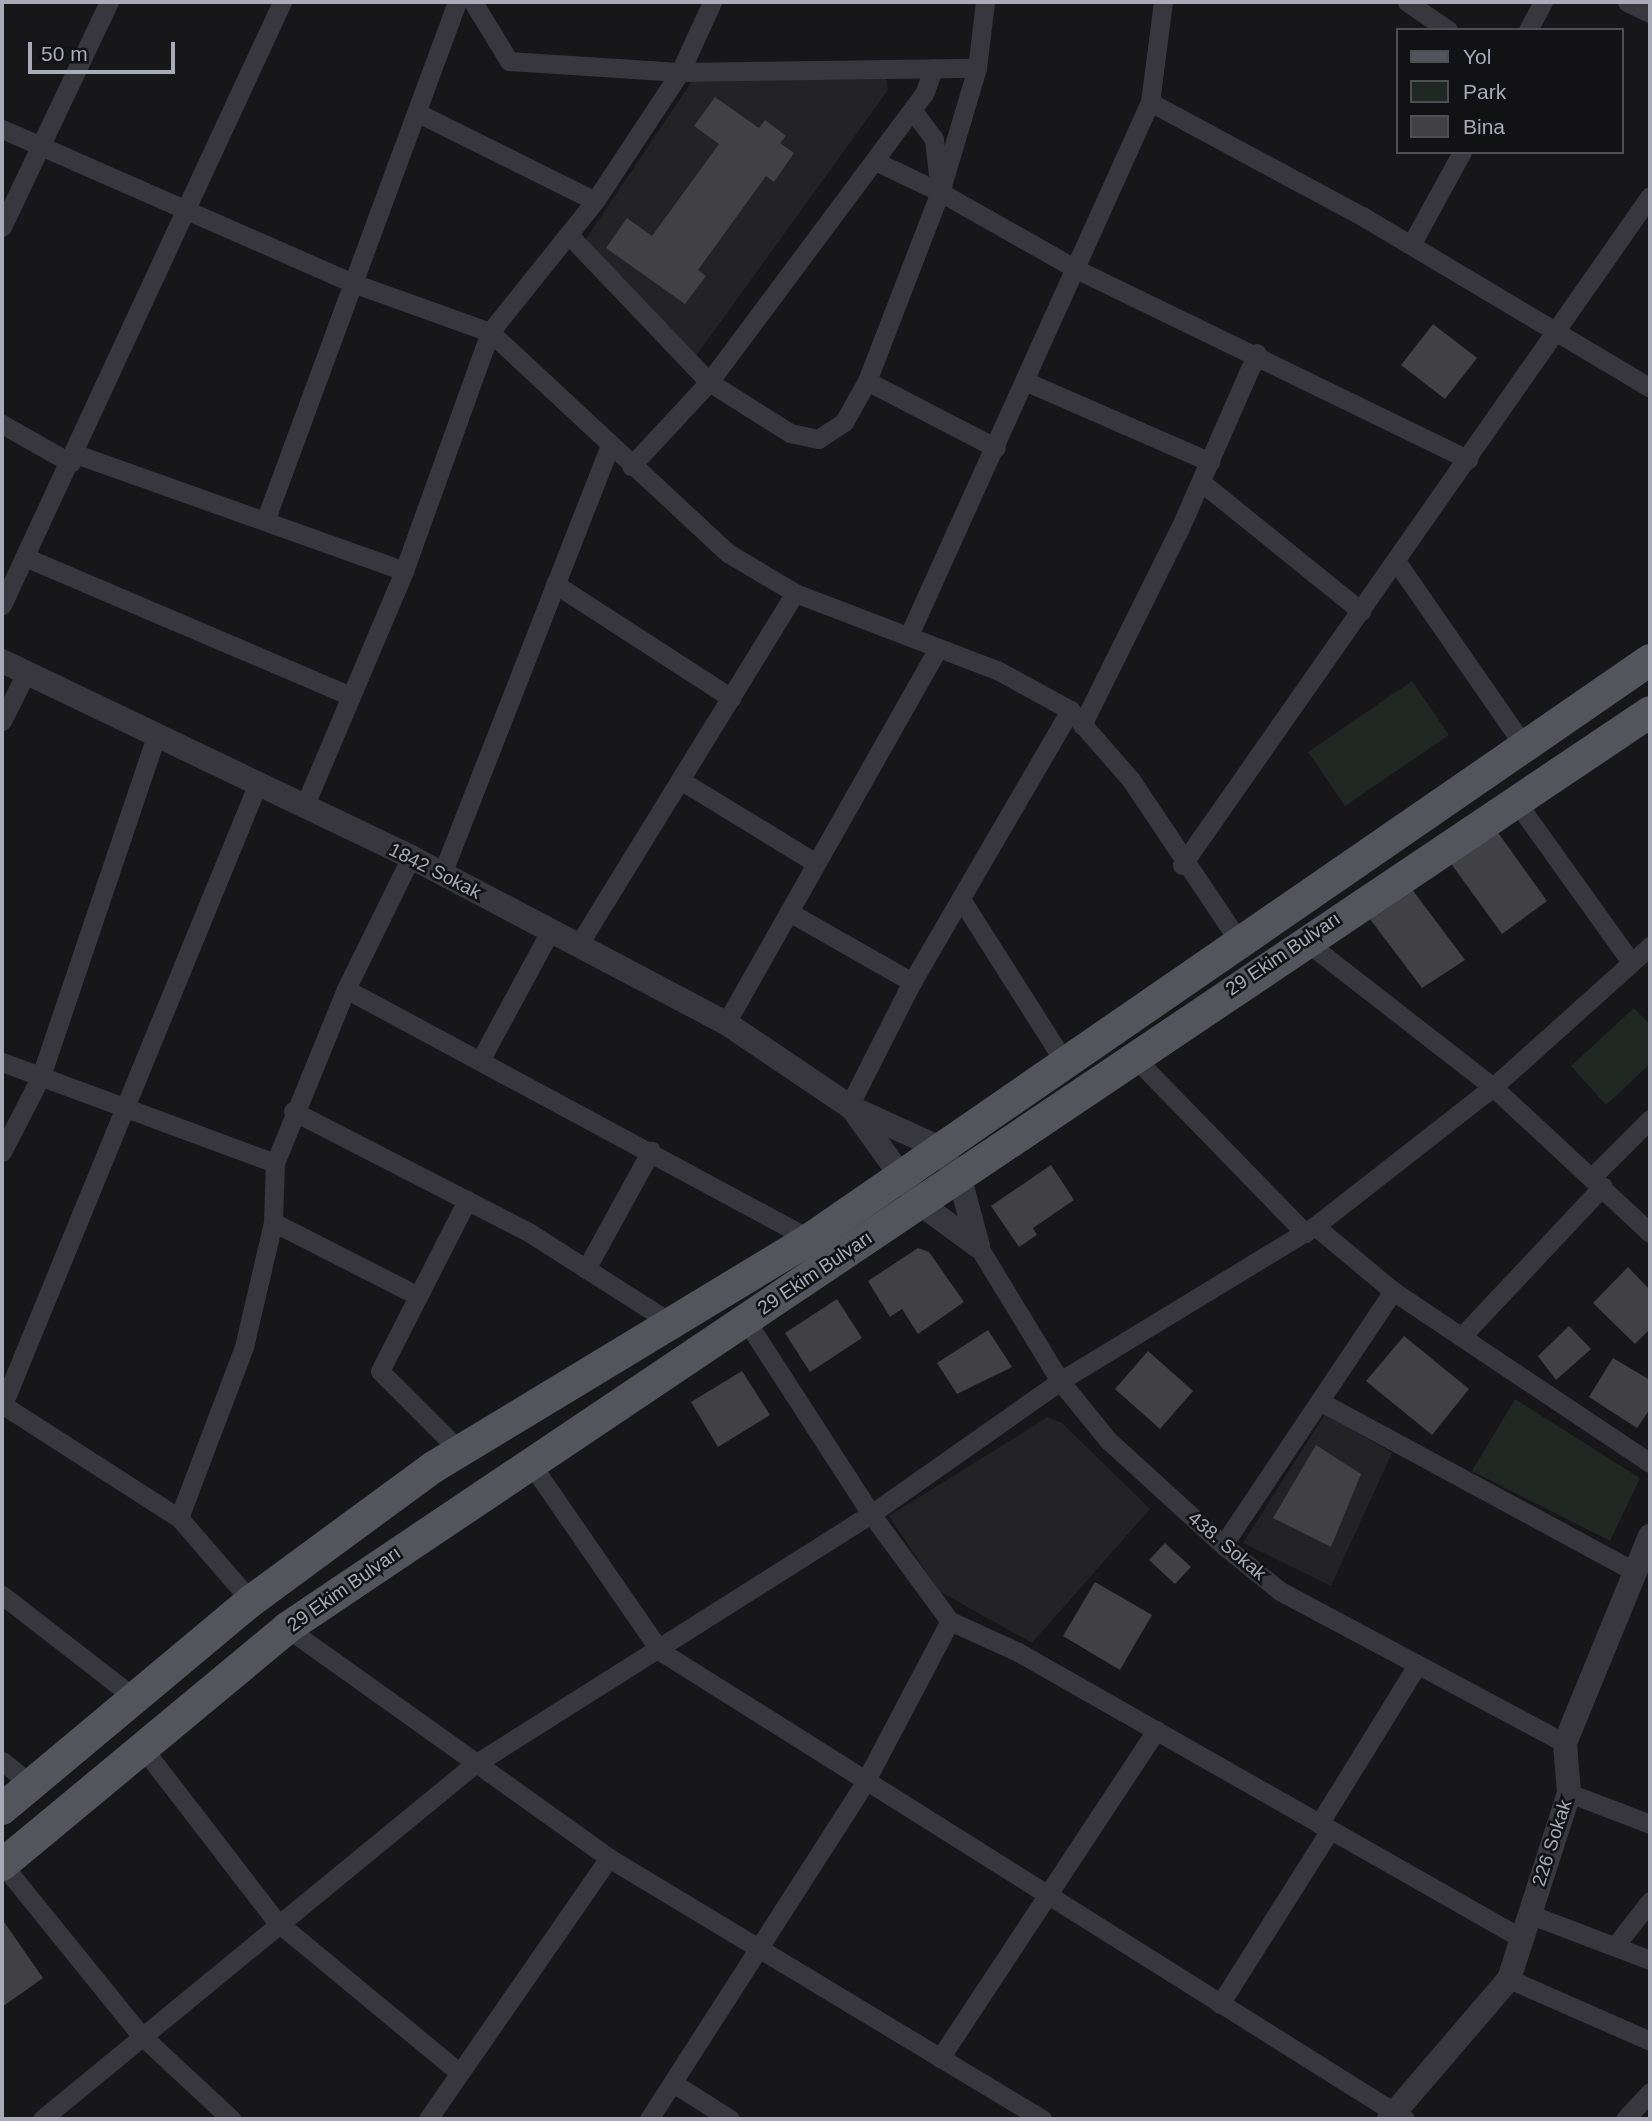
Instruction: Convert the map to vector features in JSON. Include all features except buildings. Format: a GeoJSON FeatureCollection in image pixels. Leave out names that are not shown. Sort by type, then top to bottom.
{"type":"FeatureCollection","features":[{"type":"Feature","properties":{"kind":"main road","name":"29 Ekim Bulvarı"},"geometry":{"type":"LineString","coordinates":[[2,1810],[251,1601],[460,1451],[810,1239],[938,1147],[1240,943],[1650,660]]}},
{"type":"Feature","properties":{"kind":"main road","name":"29 Ekim Bulvarı"},"geometry":{"type":"LineString","coordinates":[[2,1865],[287,1628],[529,1461],[922,1205],[1133,1056],[1304,940],[1650,712]]}},
{"type":"Feature","properties":{"kind":"street"},"geometry":{"type":"LineString","coordinates":[[2,227],[109,2]]}},
{"type":"Feature","properties":{"kind":"street"},"geometry":{"type":"LineString","coordinates":[[2,605],[73,458],[282,2]]}},
{"type":"Feature","properties":{"kind":"street"},"geometry":{"type":"LineString","coordinates":[[265,521],[350,282],[420,114],[457,2]]}},
{"type":"Feature","properties":{"kind":"street"},"geometry":{"type":"LineString","coordinates":[[473,2],[509,61],[680,72],[977,68]]}},
{"type":"Feature","properties":{"kind":"street"},"geometry":{"type":"LineString","coordinates":[[304,807],[404,571],[490,331],[595,201],[680,72],[712,2]]}},
{"type":"Feature","properties":{"kind":"street"},"geometry":{"type":"LineString","coordinates":[[569,235],[709,382],[790,433],[818,439],[844,422],[867,380],[940,192],[977,68],[985,2]]}},
{"type":"Feature","properties":{"kind":"street"},"geometry":{"type":"LineString","coordinates":[[909,635],[1027,382],[1150,102],[1163,2]]}},
{"type":"Feature","properties":{"kind":"street"},"geometry":{"type":"LineString","coordinates":[[1407,2],[1445,28]]}},
{"type":"Feature","properties":{"kind":"street"},"geometry":{"type":"LineString","coordinates":[[1529,28],[1543,2]]}},
{"type":"Feature","properties":{"kind":"street"},"geometry":{"type":"LineString","coordinates":[[1627,2],[1650,13]]}},
{"type":"Feature","properties":{"kind":"street"},"geometry":{"type":"LineString","coordinates":[[631,466],[709,382],[912,110],[933,69]]}},
{"type":"Feature","properties":{"kind":"street"},"geometry":{"type":"LineString","coordinates":[[1150,102],[1411,245],[1650,388]]}},
{"type":"Feature","properties":{"kind":"street"},"geometry":{"type":"LineString","coordinates":[[912,110],[934,139],[940,192]]}},
{"type":"Feature","properties":{"kind":"street"},"geometry":{"type":"LineString","coordinates":[[420,114],[595,201]]}},
{"type":"Feature","properties":{"kind":"street"},"geometry":{"type":"LineString","coordinates":[[2,129],[350,282],[490,331],[631,466],[728,553],[795,593],[909,635],[936,652],[996,670],[1076,717],[1131,780],[1182,865],[1240,943]]}},
{"type":"Feature","properties":{"kind":"street"},"geometry":{"type":"LineString","coordinates":[[1411,245],[1461,154]]}},
{"type":"Feature","properties":{"kind":"street"},"geometry":{"type":"LineString","coordinates":[[875,161],[940,192],[1076,269],[1257,353],[1468,459]]}},
{"type":"Feature","properties":{"kind":"street"},"geometry":{"type":"LineString","coordinates":[[1182,865],[1650,196]]}},
{"type":"Feature","properties":{"kind":"street"},"geometry":{"type":"LineString","coordinates":[[851,1107],[912,982],[1076,717],[1201,482],[1257,353]]}},
{"type":"Feature","properties":{"kind":"street"},"geometry":{"type":"LineString","coordinates":[[867,380],[996,448]]}},
{"type":"Feature","properties":{"kind":"street"},"geometry":{"type":"LineString","coordinates":[[1027,382],[1210,462]]}},
{"type":"Feature","properties":{"kind":"street"},"geometry":{"type":"LineString","coordinates":[[2,424],[73,458],[265,521],[404,571]]}},
{"type":"Feature","properties":{"kind":"street"},"geometry":{"type":"LineString","coordinates":[[442,874],[610,446]]}},
{"type":"Feature","properties":{"kind":"street"},"geometry":{"type":"LineString","coordinates":[[1201,482],[1273,533],[1361,611]]}},
{"type":"Feature","properties":{"kind":"street"},"geometry":{"type":"LineString","coordinates":[[25,557],[351,696]]}},
{"type":"Feature","properties":{"kind":"street"},"geometry":{"type":"LineString","coordinates":[[1396,561],[1525,747]]}},
{"type":"Feature","properties":{"kind":"street"},"geometry":{"type":"LineString","coordinates":[[555,584],[731,698]]}},
{"type":"Feature","properties":{"kind":"street"},"geometry":{"type":"LineString","coordinates":[[579,944],[795,593]]}},
{"type":"Feature","properties":{"kind":"street"},"geometry":{"type":"LineString","coordinates":[[726,1023],[936,652]]}},
{"type":"Feature","properties":{"kind":"street","name":"1842 Sokak"},"geometry":{"type":"LineString","coordinates":[[2,661],[411,857],[579,944],[726,1023],[851,1107]]}},
{"type":"Feature","properties":{"kind":"street"},"geometry":{"type":"LineString","coordinates":[[2,721],[26,673]]}},
{"type":"Feature","properties":{"kind":"street"},"geometry":{"type":"LineString","coordinates":[[2,1152],[41,1076],[156,736]]}},
{"type":"Feature","properties":{"kind":"street"},"geometry":{"type":"LineString","coordinates":[[680,780],[816,863]]}},
{"type":"Feature","properties":{"kind":"street"},"geometry":{"type":"LineString","coordinates":[[251,1601],[179,1518],[2,1406],[126,1111],[258,783]]}},
{"type":"Feature","properties":{"kind":"street"},"geometry":{"type":"LineString","coordinates":[[42,2119],[276,1921],[472,1766],[660,1651],[871,1514],[1060,1381],[1310,1230],[1493,1087],[1642,957],[1515,800]]}},
{"type":"Feature","properties":{"kind":"street"},"geometry":{"type":"LineString","coordinates":[[179,1518],[244,1347],[273,1222],[275,1163],[293,1111],[346,989],[411,857]]}},
{"type":"Feature","properties":{"kind":"street"},"geometry":{"type":"LineString","coordinates":[[961,899],[1064,1062]]}},
{"type":"Feature","properties":{"kind":"street"},"geometry":{"type":"LineString","coordinates":[[789,912],[912,982]]}},
{"type":"Feature","properties":{"kind":"street"},"geometry":{"type":"LineString","coordinates":[[482,1057],[550,931]]}},
{"type":"Feature","properties":{"kind":"street"},"geometry":{"type":"LineString","coordinates":[[1304,940],[1493,1087],[1598,1181],[1650,1233]]}},
{"type":"Feature","properties":{"kind":"street"},"geometry":{"type":"LineString","coordinates":[[346,989],[482,1057],[810,1239]]}},
{"type":"Feature","properties":{"kind":"street"},"geometry":{"type":"LineString","coordinates":[[1133,1056],[1310,1230],[1393,1291],[1463,1335],[1650,1463]]}},
{"type":"Feature","properties":{"kind":"street"},"geometry":{"type":"LineString","coordinates":[[2,1062],[126,1111],[275,1163]]}},
{"type":"Feature","properties":{"kind":"street"},"geometry":{"type":"LineString","coordinates":[[851,1107],[938,1147],[960,1179],[978,1246]]}},
{"type":"Feature","properties":{"kind":"street"},"geometry":{"type":"LineString","coordinates":[[851,1107],[922,1205],[978,1246]]}},
{"type":"Feature","properties":{"kind":"street"},"geometry":{"type":"LineString","coordinates":[[293,1111],[467,1200],[586,1269],[673,1324]]}},
{"type":"Feature","properties":{"kind":"street"},"geometry":{"type":"LineString","coordinates":[[1463,1335],[1650,1119]]}},
{"type":"Feature","properties":{"kind":"street"},"geometry":{"type":"LineString","coordinates":[[586,1269],[651,1151]]}},
{"type":"Feature","properties":{"kind":"street"},"geometry":{"type":"LineString","coordinates":[[460,1451],[380,1371],[467,1200]]}},
{"type":"Feature","properties":{"kind":"street"},"geometry":{"type":"LineString","coordinates":[[273,1222],[418,1296]]}},
{"type":"Feature","properties":{"kind":"street","name":"438. Sokak"},"geometry":{"type":"LineString","coordinates":[[978,1246],[1060,1381],[1108,1440],[1223,1545],[1280,1591],[1416,1667],[1565,1743]]}},
{"type":"Feature","properties":{"kind":"street"},"geometry":{"type":"LineString","coordinates":[[1223,1545],[1323,1403],[1393,1291]]}},
{"type":"Feature","properties":{"kind":"street"},"geometry":{"type":"LineString","coordinates":[[746,1319],[871,1514],[950,1621],[1156,1730],[1521,1938]]}},
{"type":"Feature","properties":{"kind":"street"},"geometry":{"type":"LineString","coordinates":[[1323,1403],[1642,1565]]}},
{"type":"Feature","properties":{"kind":"street"},"geometry":{"type":"LineString","coordinates":[[529,1461],[660,1651],[1396,2117]]}},
{"type":"Feature","properties":{"kind":"street","name":"226 Sokak"},"geometry":{"type":"LineString","coordinates":[[1396,2117],[1508,1979],[1569,1793],[1565,1743],[1642,1565],[1650,1536]]}},
{"type":"Feature","properties":{"kind":"street"},"geometry":{"type":"LineString","coordinates":[[2,1595],[135,1698]]}},
{"type":"Feature","properties":{"kind":"street"},"geometry":{"type":"LineString","coordinates":[[649,2119],[865,1782],[950,1621]]}},
{"type":"Feature","properties":{"kind":"street"},"geometry":{"type":"LineString","coordinates":[[287,1628],[472,1766],[609,1858],[1042,2119]]}},
{"type":"Feature","properties":{"kind":"street"},"geometry":{"type":"LineString","coordinates":[[1220,2004],[1416,1667]]}},
{"type":"Feature","properties":{"kind":"street"},"geometry":{"type":"LineString","coordinates":[[940,2058],[1049,1897],[1156,1730]]}},
{"type":"Feature","properties":{"kind":"street"},"geometry":{"type":"LineString","coordinates":[[142,1747],[276,1921],[457,2071]]}},
{"type":"Feature","properties":{"kind":"street"},"geometry":{"type":"LineString","coordinates":[[2,1761],[33,1786]]}},
{"type":"Feature","properties":{"kind":"street"},"geometry":{"type":"LineString","coordinates":[[1569,1793],[1650,1824]]}},
{"type":"Feature","properties":{"kind":"street"},"geometry":{"type":"LineString","coordinates":[[428,2119],[457,2071],[609,1858]]}},
{"type":"Feature","properties":{"kind":"street"},"geometry":{"type":"LineString","coordinates":[[2,1865],[140,2034],[231,2119]]}},
{"type":"Feature","properties":{"kind":"street"},"geometry":{"type":"LineString","coordinates":[[1615,1946],[1650,1901]]}},
{"type":"Feature","properties":{"kind":"street"},"geometry":{"type":"LineString","coordinates":[[1528,1914],[1650,1960]]}},
{"type":"Feature","properties":{"kind":"street"},"geometry":{"type":"LineString","coordinates":[[1508,1979],[1650,2041]]}},
{"type":"Feature","properties":{"kind":"street"},"geometry":{"type":"LineString","coordinates":[[673,2083],[718,2116]]}},
{"type":"Feature","properties":{"kind":"street"},"geometry":{"type":"LineString","coordinates":[[1625,2119],[1650,2092]]}},
{"type":"Feature","properties":{"kind":"shaded area"},"geometry":{"type":"Polygon","coordinates":[[[886,79],[888,90],[696,356],[585,240],[692,81],[886,79]]]}},
{"type":"Feature","properties":{"kind":"shaded area"},"geometry":{"type":"Polygon","coordinates":[[[1325,1414],[1392,1453],[1331,1586],[1243,1543],[1325,1414]]]}},
{"type":"Feature","properties":{"kind":"shaded area"},"geometry":{"type":"Polygon","coordinates":[[[1048,1417],[1062,1423],[1150,1509],[1032,1643],[939,1591],[889,1516],[1048,1417]]]}},
{"type":"Feature","properties":{"kind":"green space"},"geometry":{"type":"Polygon","coordinates":[[[1412,681],[1449,735],[1345,806],[1308,752],[1412,681]]]}},
{"type":"Feature","properties":{"kind":"green space"},"geometry":{"type":"Polygon","coordinates":[[[1634,1008],[1650,1025],[1650,1064],[1606,1105],[1571,1066],[1634,1008]]]}},
{"type":"Feature","properties":{"kind":"green space"},"geometry":{"type":"Polygon","coordinates":[[[1515,1399],[1640,1478],[1610,1541],[1472,1471],[1515,1399]]]}}]}
